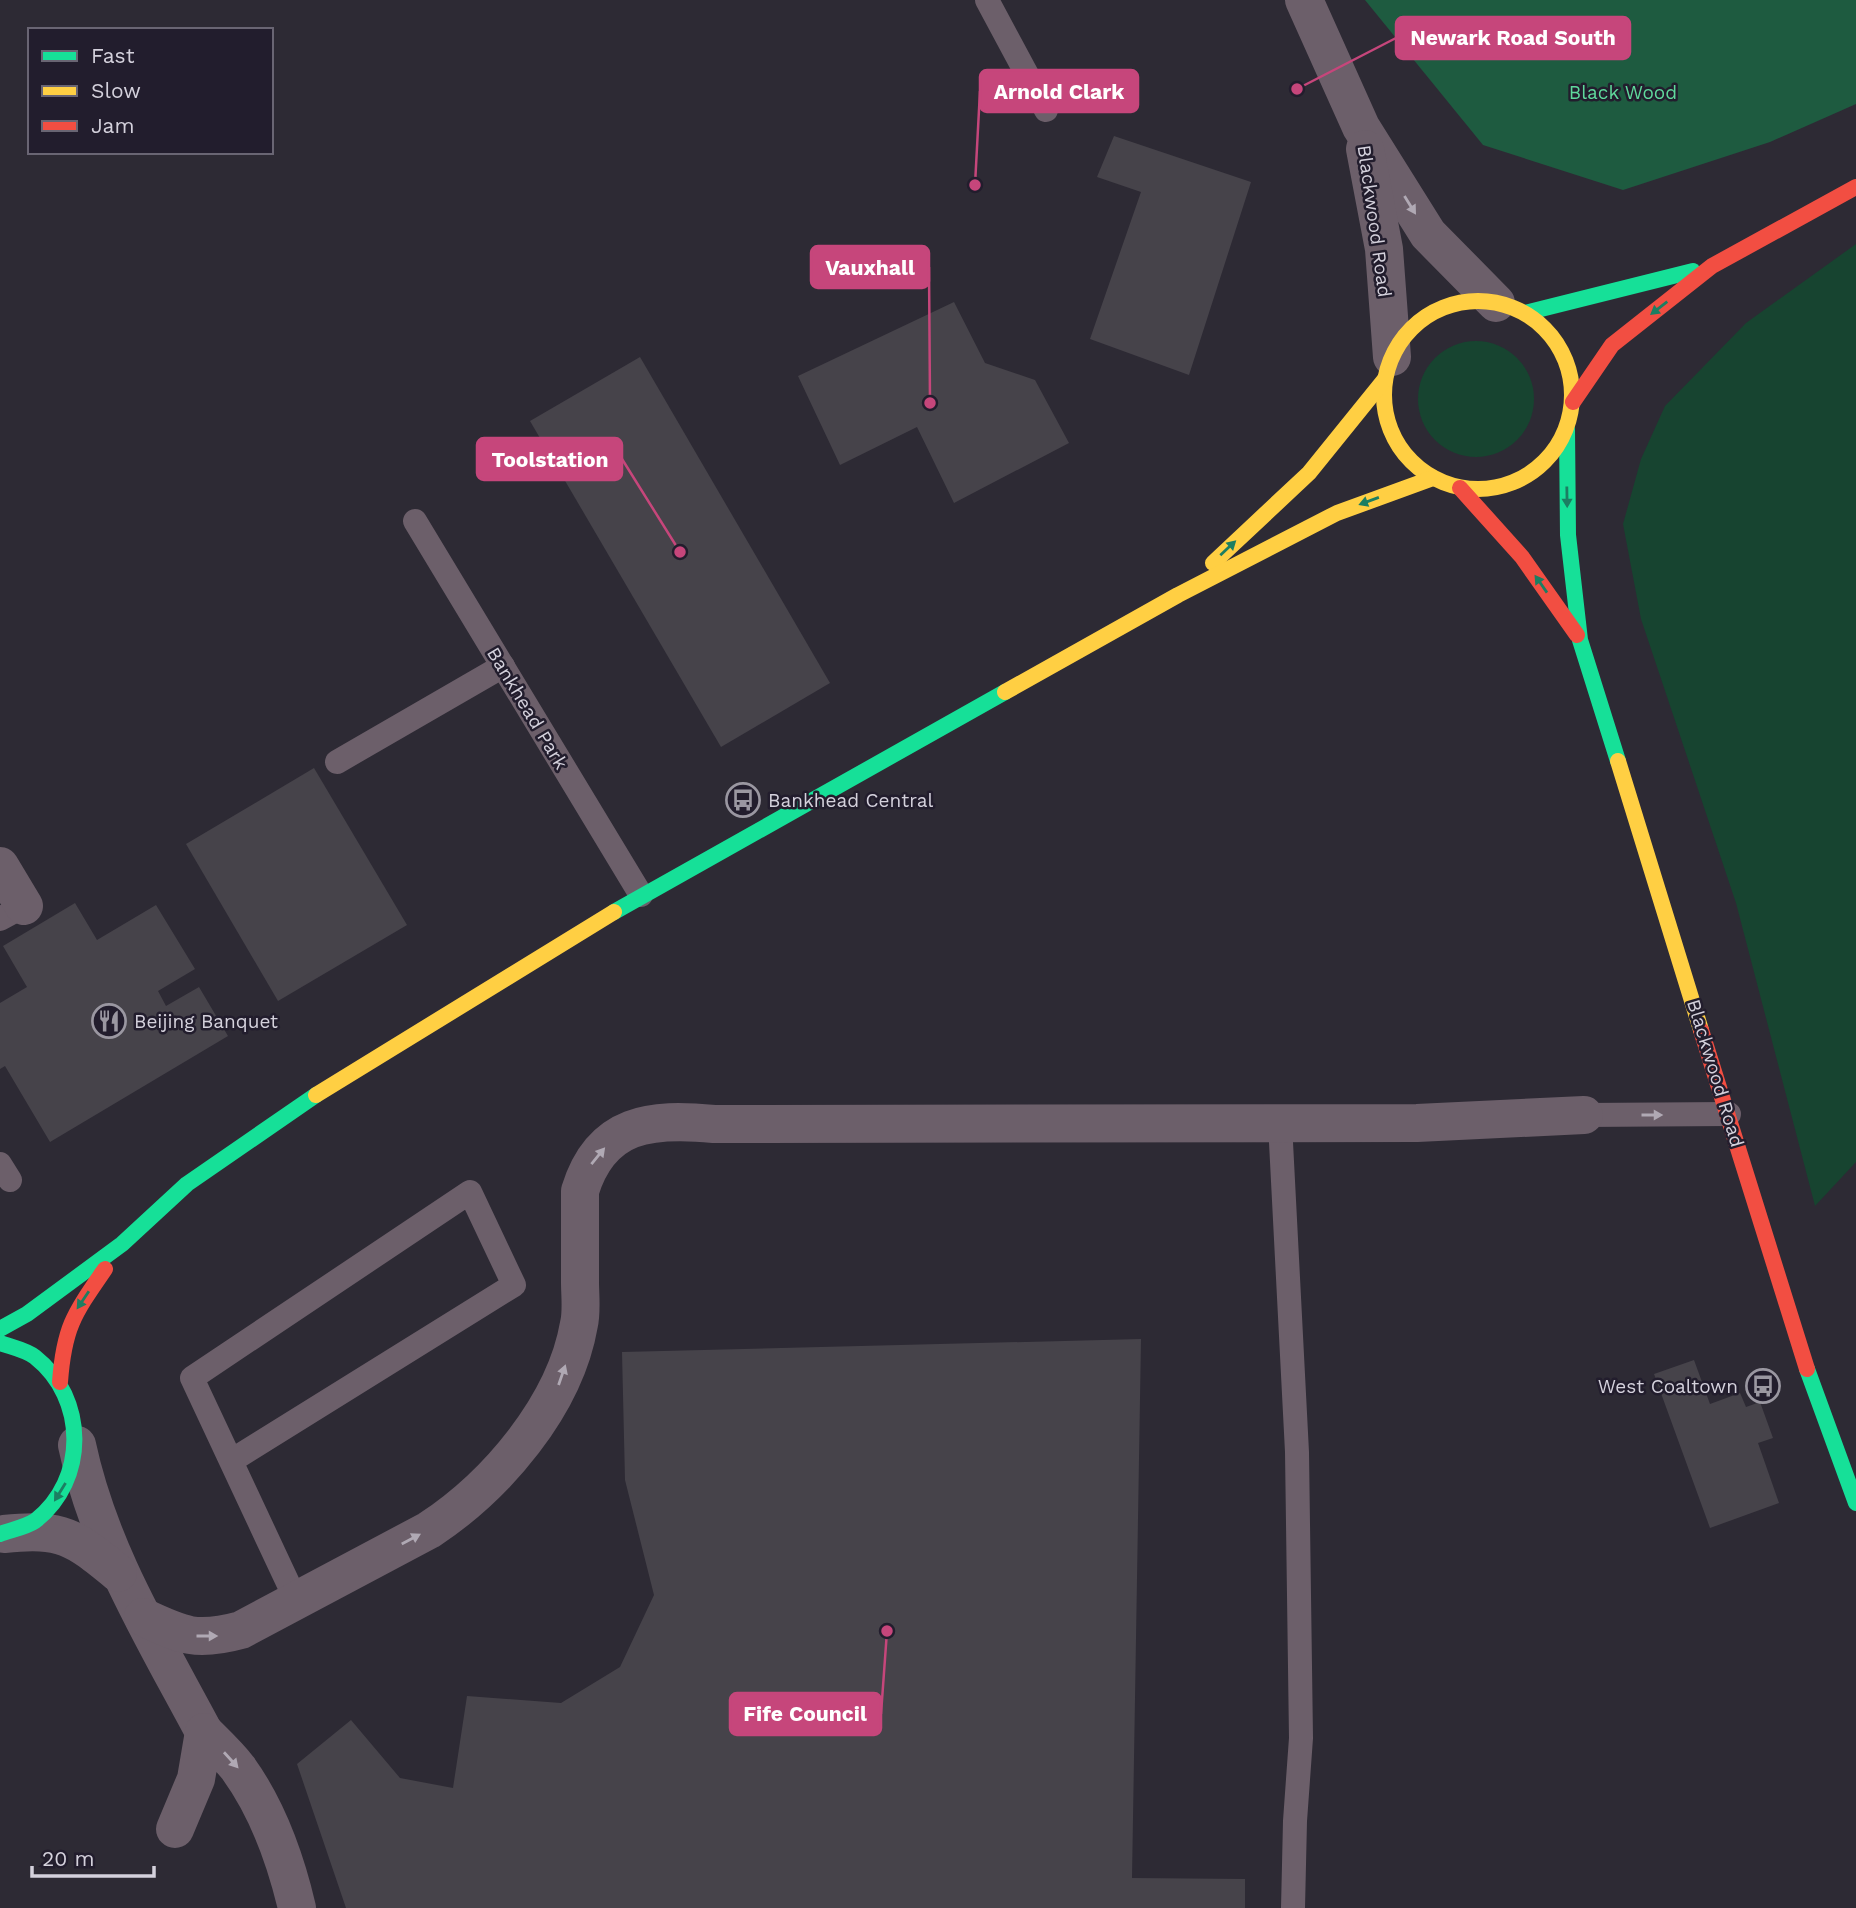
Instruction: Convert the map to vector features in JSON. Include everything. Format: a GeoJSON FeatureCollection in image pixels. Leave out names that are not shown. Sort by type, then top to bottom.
{"type":"FeatureCollection","features":[{"type":"Feature","properties":{"kind":"main road"},"geometry":{"type":"LineString","coordinates":[[1573,402],[1612,345],[1712,266],[1856,187]]}},
{"type":"Feature","properties":{"kind":"main road"},"geometry":{"type":"LineString","coordinates":[[1178,595],[1309,472],[1389,368],[1410,331],[1435,312],[1465,302],[1511,308],[1565,302],[1631,289],[1712,266]]}},
{"type":"Feature","properties":{"kind":"main road"},"geometry":{"type":"LineString","coordinates":[[1511,308],[1546,330],[1562,351],[1571,376],[1573,402],[1567,429],[1568,535],[1580,640]]}},
{"type":"Feature","properties":{"kind":"main road"},"geometry":{"type":"LineString","coordinates":[[1389,368],[1385,409],[1393,436],[1410,460],[1433,478],[1460,488],[1493,488],[1524,478],[1550,457],[1567,429]]}},
{"type":"Feature","properties":{"kind":"main road"},"geometry":{"type":"LineString","coordinates":[[0,1329],[27,1314],[122,1244],[187,1184],[291,1111],[641,895],[1178,595],[1337,513],[1433,478]]}},
{"type":"Feature","properties":{"kind":"main road"},"geometry":{"type":"LineString","coordinates":[[1460,488],[1522,557],[1580,640]]}},
{"type":"Feature","properties":{"kind":"main road","name":"Blackwood Road"},"geometry":{"type":"LineString","coordinates":[[1580,640],[1810,1380],[1856,1503]]}},
{"type":"Feature","properties":{"kind":"main road"},"geometry":{"type":"LineString","coordinates":[[60,1382],[63,1343],[76,1311],[122,1244]]}},
{"type":"Feature","properties":{"kind":"main road"},"geometry":{"type":"LineString","coordinates":[[0,1343],[34,1356],[60,1382],[73,1408],[77,1445],[72,1473],[56,1501],[32,1523],[2,1534]]}},
{"type":"Feature","properties":{"kind":"street","name":"Blackwood Road"},"geometry":{"type":"LineString","coordinates":[[1304,0],[1361,127],[1427,234],[1511,308]]}},
{"type":"Feature","properties":{"kind":"street","name":"Blackwood Road"},"geometry":{"type":"LineString","coordinates":[[1361,127],[1384,249],[1389,368]]}},
{"type":"Feature","properties":{"kind":"street"},"geometry":{"type":"LineString","coordinates":[[0,866],[12,912]]}},
{"type":"Feature","properties":{"kind":"street"},"geometry":{"type":"LineString","coordinates":[[143,1617],[172,1631],[209,1639],[241,1630],[429,1530],[458,1511],[524,1442],[557,1390],[579,1324],[580,1191],[583,1181],[600,1153],[617,1135],[642,1124],[671,1120],[714,1124],[1417,1123],[1584,1115]]}},
{"type":"Feature","properties":{"kind":"street"},"geometry":{"type":"LineString","coordinates":[[77,1445],[86,1488],[120,1575],[204,1731],[238,1768],[261,1811],[287,1868],[296,1908]]}},
{"type":"Feature","properties":{"kind":"street"},"geometry":{"type":"LineString","coordinates":[[2,1534],[40,1530],[63,1534],[90,1550],[120,1575]]}},
{"type":"Feature","properties":{"kind":"street"},"geometry":{"type":"LineString","coordinates":[[175,1829],[196,1779],[204,1731]]}},
{"type":"Feature","properties":{"kind":"lane"},"geometry":{"type":"LineString","coordinates":[[987,0],[1046,110]]}},
{"type":"Feature","properties":{"kind":"lane","name":"Bankhead Park"},"geometry":{"type":"LineString","coordinates":[[415,521],[641,895]]}},
{"type":"Feature","properties":{"kind":"lane"},"geometry":{"type":"LineString","coordinates":[[337,762],[503,666]]}},
{"type":"Feature","properties":{"kind":"lane"},"geometry":{"type":"LineString","coordinates":[[1584,1115],[1729,1114]]}},
{"type":"Feature","properties":{"kind":"lane"},"geometry":{"type":"LineString","coordinates":[[1280,1123],[1297,1465],[1301,1738],[1293,1908]]}},
{"type":"Feature","properties":{"kind":"lane"},"geometry":{"type":"LineString","coordinates":[[231,1461],[514,1285],[470,1192],[192,1378],[296,1600]]}},
{"type":"Feature","properties":{"kind":"green space","name":"Black Wood"},"geometry":{"type":"Polygon","coordinates":[[[1365,0],[1856,0],[1856,104],[1770,142],[1623,190],[1483,145],[1365,0]]]}},
{"type":"Feature","properties":{"kind":"green space"},"geometry":{"type":"Polygon","coordinates":[[[1856,244],[1856,1162],[1815,1206],[1736,903],[1641,619],[1623,524],[1641,459],[1665,406],[1746,323],[1856,244]]]}},
{"type":"Feature","properties":{"kind":"green space"},"geometry":{"type":"Polygon","coordinates":[[[1476,341],[1498,346],[1517,358],[1529,377],[1534,399],[1529,421],[1517,440],[1498,452],[1476,457],[1454,452],[1435,440],[1423,421],[1418,399],[1423,377],[1435,358],[1454,346],[1476,341]]]}},
{"type":"Feature","properties":{"kind":"building"},"geometry":{"type":"Polygon","coordinates":[[[1114,136],[1251,182],[1189,375],[1090,339],[1141,192],[1097,177],[1114,136]]]}},
{"type":"Feature","properties":{"kind":"building"},"geometry":{"type":"Polygon","coordinates":[[[954,302],[985,363],[1035,380],[1069,443],[954,503],[917,427],[840,465],[798,376],[954,302]]]}},
{"type":"Feature","properties":{"kind":"building"},"geometry":{"type":"Polygon","coordinates":[[[640,357],[830,683],[721,747],[530,421],[640,357]]]}},
{"type":"Feature","properties":{"kind":"building"},"geometry":{"type":"Polygon","coordinates":[[[314,768],[407,925],[278,1001],[186,844],[314,768]]]}},
{"type":"Feature","properties":{"kind":"building","name":"Beijing Banquet"},"geometry":{"type":"Polygon","coordinates":[[[75,903],[97,940],[156,905],[195,969],[158,991],[166,1006],[199,987],[228,1036],[50,1142],[5,1066],[0,1069],[0,1003],[27,987],[3,946],[75,903]]]}},
{"type":"Feature","properties":{"kind":"building"},"geometry":{"type":"Polygon","coordinates":[[[1141,1339],[1132,1878],[1245,1879],[1245,1908],[346,1908],[297,1764],[351,1720],[400,1778],[453,1788],[467,1696],[561,1703],[620,1667],[654,1595],[625,1480],[622,1352],[1141,1339]]]}},
{"type":"Feature","properties":{"kind":"building"},"geometry":{"type":"Polygon","coordinates":[[[1694,1360],[1710,1404],[1740,1393],[1746,1407],[1760,1402],[1773,1438],[1758,1443],[1779,1503],[1710,1528],[1654,1374],[1694,1360]]]}},
{"type":"Feature","properties":{"kind":"traffic: fast"},"geometry":{"type":"LineString","coordinates":[[1525,313],[1693,271]]}},
{"type":"Feature","properties":{"kind":"traffic: fast"},"geometry":{"type":"LineString","coordinates":[[1567,429],[1568,535],[1580,640],[1618,761]]}},
{"type":"Feature","properties":{"kind":"traffic: fast"},"geometry":{"type":"LineString","coordinates":[[614,912],[1005,692]]}},
{"type":"Feature","properties":{"kind":"traffic: fast"},"geometry":{"type":"LineString","coordinates":[[0,1329],[27,1314],[122,1244],[187,1184],[316,1095]]}},
{"type":"Feature","properties":{"kind":"traffic: fast"},"geometry":{"type":"LineString","coordinates":[[0,1343],[35,1357],[52,1374],[64,1394],[72,1416],[74,1439],[72,1462],[65,1484],[52,1504],[35,1521],[0,1534]]}},
{"type":"Feature","properties":{"kind":"traffic: fast"},"geometry":{"type":"LineString","coordinates":[[1807,1369],[1856,1503]]}},
{"type":"Feature","properties":{"kind":"traffic: slow"},"geometry":{"type":"LineString","coordinates":[[1478,301],[1514,309],[1530,317],[1544,329],[1556,343],[1564,359],[1572,395],[1564,431],[1556,447],[1544,461],[1530,473],[1514,481],[1478,489],[1442,481],[1426,473],[1412,461],[1400,447],[1392,431],[1384,395],[1392,359],[1400,343],[1412,329],[1426,317],[1442,309],[1478,301]]}},
{"type":"Feature","properties":{"kind":"traffic: slow"},"geometry":{"type":"LineString","coordinates":[[1213,563],[1309,473],[1385,379]]}},
{"type":"Feature","properties":{"kind":"traffic: slow"},"geometry":{"type":"LineString","coordinates":[[1005,692],[1178,595],[1337,513],[1433,478]]}},
{"type":"Feature","properties":{"kind":"traffic: slow"},"geometry":{"type":"LineString","coordinates":[[1618,761],[1701,1030]]}},
{"type":"Feature","properties":{"kind":"traffic: slow"},"geometry":{"type":"LineString","coordinates":[[316,1095],[614,912]]}},
{"type":"Feature","properties":{"kind":"traffic: jam"},"geometry":{"type":"LineString","coordinates":[[1573,402],[1612,345],[1712,266],[1856,187]]}},
{"type":"Feature","properties":{"kind":"traffic: jam"},"geometry":{"type":"LineString","coordinates":[[1460,488],[1522,557],[1577,635]]}},
{"type":"Feature","properties":{"kind":"traffic: jam"},"geometry":{"type":"LineString","coordinates":[[1701,1030],[1807,1369]]}},
{"type":"Feature","properties":{"kind":"traffic: jam"},"geometry":{"type":"LineString","coordinates":[[60,1382],[64,1347],[72,1322],[105,1269]]}},
{"type":"Feature","properties":{"kind":"place","name":"Newark Road South"},"geometry":{"type":"Point","coordinates":[1297,89]}},
{"type":"Feature","properties":{"kind":"place","name":"Arnold Clark"},"geometry":{"type":"Point","coordinates":[975,185]}},
{"type":"Feature","properties":{"kind":"place","name":"Vauxhall"},"geometry":{"type":"Point","coordinates":[930,403]}},
{"type":"Feature","properties":{"kind":"place","name":"Toolstation"},"geometry":{"type":"Point","coordinates":[680,552]}},
{"type":"Feature","properties":{"kind":"place","name":"Bankhead Central"},"geometry":{"type":"Point","coordinates":[743,800]}},
{"type":"Feature","properties":{"kind":"place","name":"Beijing Banquet"},"geometry":{"type":"Point","coordinates":[109,1021]}},
{"type":"Feature","properties":{"kind":"place","name":"West Coaltown"},"geometry":{"type":"Point","coordinates":[1763,1386]}},
{"type":"Feature","properties":{"kind":"place","name":"Fife Council"},"geometry":{"type":"Point","coordinates":[887,1631]}}]}
